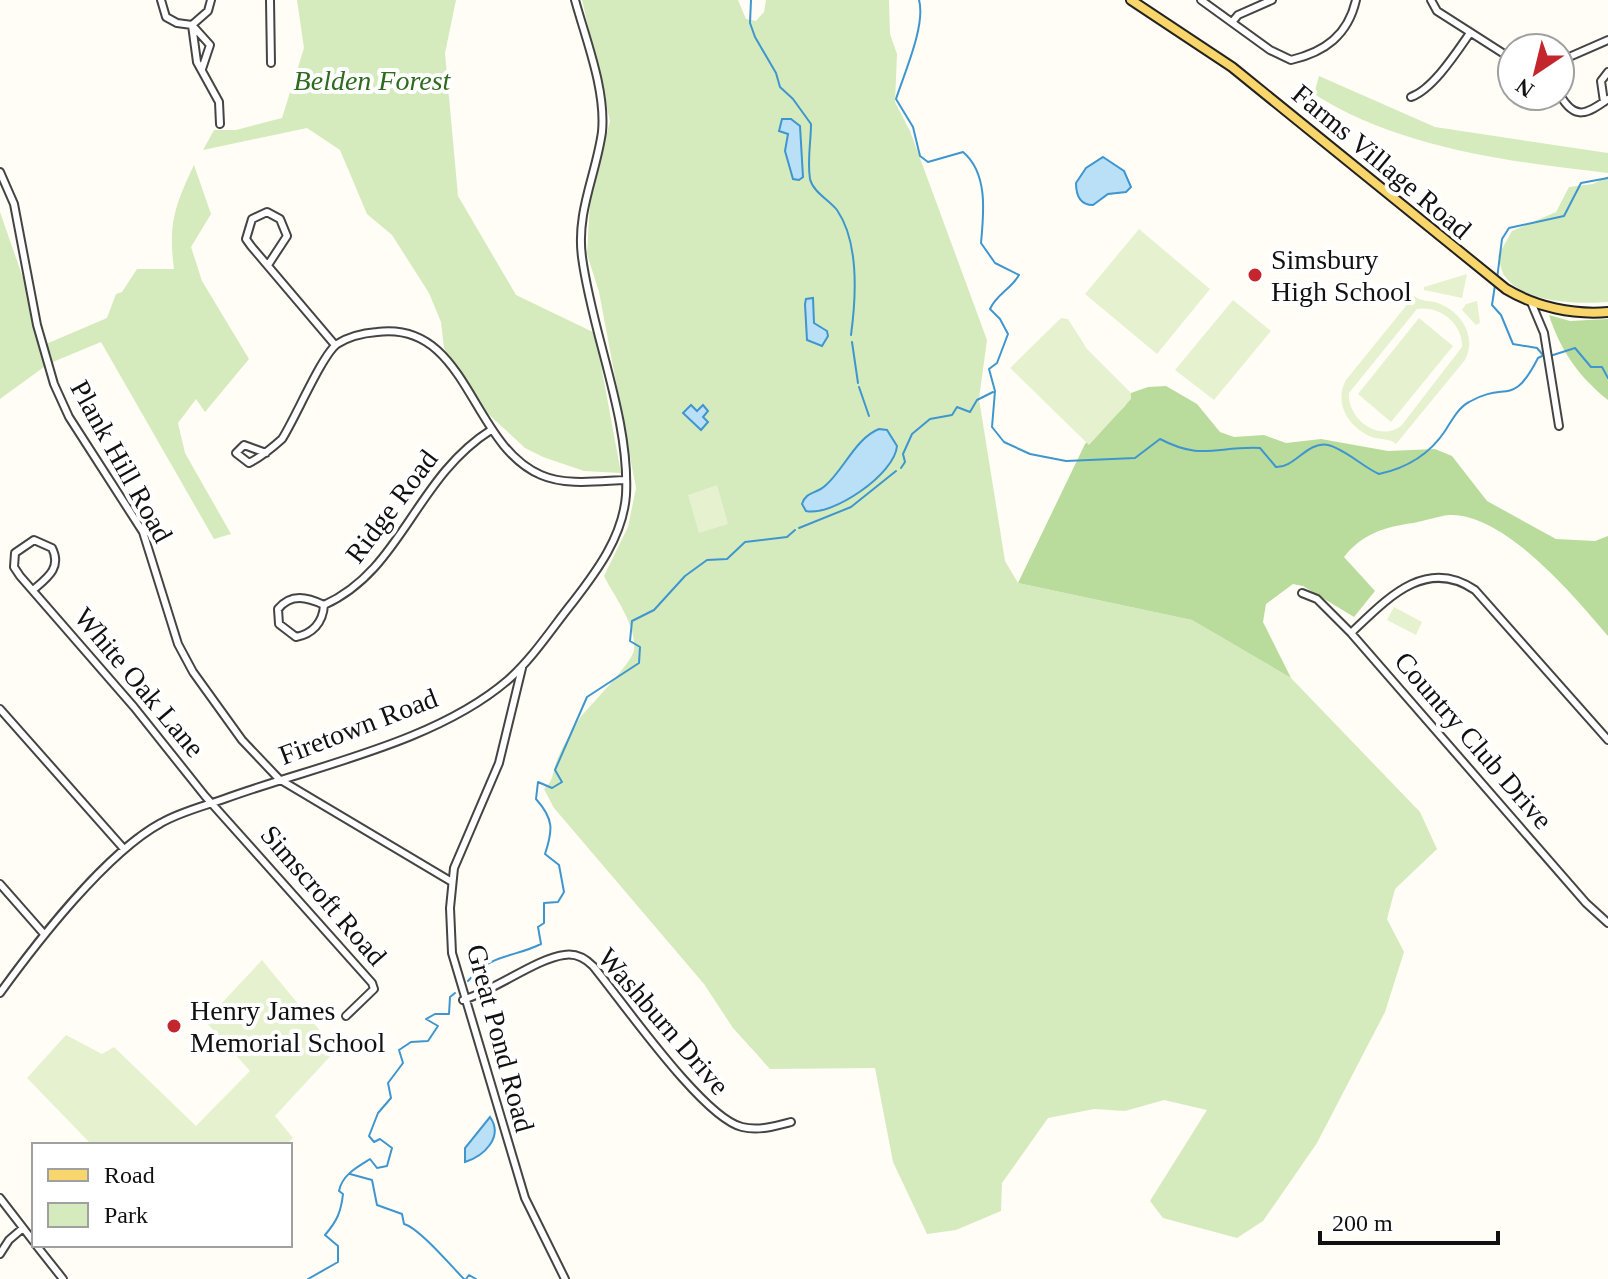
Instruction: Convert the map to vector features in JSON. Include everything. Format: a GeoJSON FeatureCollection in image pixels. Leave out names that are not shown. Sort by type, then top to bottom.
{"type":"FeatureCollection","features":[{"type":"Feature","properties":{"kind":"main road","name":"Farms Village Road"},"geometry":{"type":"LineString","coordinates":[[1131,0],[1145,4],[1232,67],[1495,281],[1531,302],[1566,311],[1608,312]]}},
{"type":"Feature","properties":{"kind":"street"},"geometry":{"type":"LineString","coordinates":[[161,0],[166,17],[177,23],[192,25],[210,45],[202,69]]}},
{"type":"Feature","properties":{"kind":"street"},"geometry":{"type":"LineString","coordinates":[[192,25],[208,11],[211,0]]}},
{"type":"Feature","properties":{"kind":"street"},"geometry":{"type":"LineString","coordinates":[[270,0],[271,63]]}},
{"type":"Feature","properties":{"kind":"street","name":"Firetown Road"},"geometry":{"type":"LineString","coordinates":[[0,993],[44,934],[124,849],[162,822],[433,725],[491,692],[523,665],[602,563],[622,518],[625,480],[614,407],[582,254],[581,218],[598,153],[602,111],[575,0]]}},
{"type":"Feature","properties":{"kind":"street"},"geometry":{"type":"LineString","coordinates":[[1201,0],[1270,50],[1291,60],[1339,39],[1347,28],[1356,0]]}},
{"type":"Feature","properties":{"kind":"street"},"geometry":{"type":"LineString","coordinates":[[1233,21],[1238,15],[1272,0]]}},
{"type":"Feature","properties":{"kind":"street"},"geometry":{"type":"LineString","coordinates":[[1431,0],[1437,11],[1496,49]]}},
{"type":"Feature","properties":{"kind":"street"},"geometry":{"type":"LineString","coordinates":[[192,25],[197,62],[219,102],[220,124]]}},
{"type":"Feature","properties":{"kind":"street"},"geometry":{"type":"LineString","coordinates":[[1411,97],[1421,93],[1454,58],[1470,33]]}},
{"type":"Feature","properties":{"kind":"street"},"geometry":{"type":"LineString","coordinates":[[1576,54],[1608,40]]}},
{"type":"Feature","properties":{"kind":"street"},"geometry":{"type":"LineString","coordinates":[[1576,112],[1581,114],[1606,101],[1601,81],[1608,72]]}},
{"type":"Feature","properties":{"kind":"street","name":"Plank Hill Road"},"geometry":{"type":"LineString","coordinates":[[0,172],[14,204],[37,325],[54,384],[69,417],[143,532],[178,644],[193,672],[242,740],[279,779],[452,882]]}},
{"type":"Feature","properties":{"kind":"street"},"geometry":{"type":"LineString","coordinates":[[268,265],[287,236],[280,219],[267,212],[252,219],[246,239],[335,345]]}},
{"type":"Feature","properties":{"kind":"street"},"geometry":{"type":"LineString","coordinates":[[1531,302],[1538,313],[1548,357],[1559,426]]}},
{"type":"Feature","properties":{"kind":"street"},"geometry":{"type":"LineString","coordinates":[[266,453],[284,436],[335,345],[362,334],[395,329],[417,335],[437,347],[506,451],[540,475],[571,481],[625,480]]}},
{"type":"Feature","properties":{"kind":"street","name":"Ridge Road"},"geometry":{"type":"LineString","coordinates":[[324,605],[320,621],[307,635],[296,637],[279,624],[278,609],[285,601],[296,597],[324,605],[358,587],[390,550],[437,478],[464,447],[491,430]]}},
{"type":"Feature","properties":{"kind":"street","name":"White Oak Lane"},"geometry":{"type":"LineString","coordinates":[[33,590],[52,573],[56,562],[52,548],[39,540],[22,545],[13,560],[14,567],[33,590],[213,803]]}},
{"type":"Feature","properties":{"kind":"street"},"geometry":{"type":"LineString","coordinates":[[1351,633],[1415,580],[1443,577],[1466,583],[1522,641],[1608,740]]}},
{"type":"Feature","properties":{"kind":"street","name":"Country Club Drive"},"geometry":{"type":"LineString","coordinates":[[1302,593],[1317,599],[1351,633],[1586,903],[1608,923]]}},
{"type":"Feature","properties":{"kind":"street","name":"Great Pond Road"},"geometry":{"type":"LineString","coordinates":[[523,665],[499,763],[454,868],[452,953],[463,1000],[525,1198],[565,1279]]}},
{"type":"Feature","properties":{"kind":"street"},"geometry":{"type":"LineString","coordinates":[[0,709],[124,849]]}},
{"type":"Feature","properties":{"kind":"street","name":"Simscroft Road"},"geometry":{"type":"LineString","coordinates":[[213,803],[372,983],[374,989],[346,1016]]}},
{"type":"Feature","properties":{"kind":"street"},"geometry":{"type":"LineString","coordinates":[[0,884],[44,934]]}},
{"type":"Feature","properties":{"kind":"street","name":"Washburn Drive"},"geometry":{"type":"LineString","coordinates":[[463,1000],[490,992],[557,956],[567,954],[580,957],[593,966],[712,1111],[742,1127],[770,1127],[791,1122]]}},
{"type":"Feature","properties":{"kind":"street"},"geometry":{"type":"LineString","coordinates":[[0,1198],[32,1240]]}},
{"type":"Feature","properties":{"kind":"street"},"geometry":{"type":"LineString","coordinates":[[0,1254],[9,1240],[23,1228]]}},
{"type":"Feature","properties":{"kind":"street"},"geometry":{"type":"LineString","coordinates":[[37,1247],[63,1279]]}},
{"type":"Feature","properties":{"kind":"green space","name":"Belden Forest"},"geometry":{"type":"Polygon","coordinates":[[[297,0],[456,0],[445,53],[458,196],[516,295],[595,333],[621,473],[584,471],[543,457],[525,448],[483,409],[444,348],[441,322],[429,293],[392,235],[367,214],[340,150],[307,128],[203,150],[214,130],[236,130],[282,118],[304,48],[297,0]]]}},
{"type":"Feature","properties":{"kind":"green space"},"geometry":{"type":"Polygon","coordinates":[[[582,0],[738,0],[746,19],[756,21],[764,12],[766,0],[889,0],[890,34],[897,54],[895,102],[910,131],[987,340],[979,399],[1005,561],[1018,583],[1192,620],[1291,678],[1420,812],[1437,849],[1395,889],[1387,919],[1404,952],[1385,1012],[1317,1143],[1263,1221],[1237,1238],[1163,1218],[1150,1201],[1207,1110],[1164,1100],[1125,1111],[1094,1109],[1048,1118],[1002,1183],[1001,1211],[956,1230],[927,1234],[893,1162],[875,1068],[770,1069],[733,1028],[704,984],[554,808],[544,789],[551,780],[564,746],[580,718],[619,673],[634,650],[628,621],[604,576],[628,527],[636,488],[599,292],[587,254],[590,201],[610,121],[582,0]]]}},
{"type":"Feature","properties":{"kind":"green space"},"geometry":{"type":"Polygon","coordinates":[[[1319,76],[1435,127],[1608,153],[1608,173],[1456,150],[1382,128],[1314,94],[1319,76]]]}},
{"type":"Feature","properties":{"kind":"green space"},"geometry":{"type":"Polygon","coordinates":[[[194,165],[211,214],[191,247],[202,281],[249,359],[205,412],[196,399],[178,423],[185,453],[231,534],[214,539],[101,342],[48,364],[0,399],[0,212],[46,344],[107,318],[116,294],[122,292],[137,269],[174,269],[172,239],[175,215],[194,165]]]}},
{"type":"Feature","properties":{"kind":"green space"},"geometry":{"type":"Polygon","coordinates":[[[1608,176],[1608,302],[1552,300],[1524,292],[1513,285],[1503,273],[1498,256],[1512,231],[1556,212],[1569,187],[1593,184],[1608,176]]]}},
{"type":"Feature","properties":{"kind":"green space"},"geometry":{"type":"Polygon","coordinates":[[[1139,229],[1210,289],[1157,354],[1085,294],[1139,229]]]}},
{"type":"Feature","properties":{"kind":"green space"},"geometry":{"type":"Polygon","coordinates":[[[1467,274],[1462,298],[1424,290],[1424,287],[1467,274]]]}},
{"type":"Feature","properties":{"kind":"green space"},"geometry":{"type":"Polygon","coordinates":[[[1414,296],[1447,307],[1465,326],[1469,343],[1465,360],[1396,444],[1364,433],[1350,421],[1341,397],[1346,380],[1414,296]],[[1417,309],[1349,393],[1353,411],[1374,430],[1383,432],[1401,426],[1462,347],[1459,331],[1454,324],[1442,313],[1417,309]]]}},
{"type":"Feature","properties":{"kind":"green space"},"geometry":{"type":"Polygon","coordinates":[[[1233,300],[1271,331],[1214,400],[1175,370],[1233,300]]]}},
{"type":"Feature","properties":{"kind":"green space"},"geometry":{"type":"Polygon","coordinates":[[[1477,301],[1480,323],[1476,325],[1462,310],[1466,304],[1477,301]]]}},
{"type":"Feature","properties":{"kind":"green space"},"geometry":{"type":"Polygon","coordinates":[[[1549,315],[1570,321],[1608,319],[1608,400],[1572,362],[1549,315]]]}},
{"type":"Feature","properties":{"kind":"green space"},"geometry":{"type":"Polygon","coordinates":[[[1061,318],[1068,319],[1087,349],[1131,393],[1131,399],[1089,445],[1010,368],[1061,318]]]}},
{"type":"Feature","properties":{"kind":"green space"},"geometry":{"type":"Polygon","coordinates":[[[1419,318],[1453,346],[1391,422],[1358,394],[1419,318]]]}},
{"type":"Feature","properties":{"kind":"green space"},"geometry":{"type":"Polygon","coordinates":[[[1166,386],[1197,404],[1220,432],[1234,437],[1264,435],[1286,443],[1321,439],[1388,451],[1435,449],[1452,456],[1487,501],[1556,539],[1595,541],[1608,536],[1608,636],[1558,580],[1515,542],[1493,527],[1470,518],[1449,515],[1383,529],[1351,549],[1344,557],[1375,591],[1354,617],[1303,586],[1293,584],[1266,604],[1263,622],[1291,678],[1192,620],[1018,583],[1085,444],[1125,406],[1131,393],[1148,387],[1166,386]]]}},
{"type":"Feature","properties":{"kind":"green space"},"geometry":{"type":"Polygon","coordinates":[[[717,485],[728,524],[699,533],[688,495],[717,485]]]}},
{"type":"Feature","properties":{"kind":"green space"},"geometry":{"type":"Polygon","coordinates":[[[1394,607],[1422,622],[1416,635],[1387,620],[1394,607]]]}},
{"type":"Feature","properties":{"kind":"green space"},"geometry":{"type":"Polygon","coordinates":[[[262,960],[336,1050],[275,1116],[293,1138],[288,1143],[90,1143],[27,1078],[66,1035],[102,1054],[114,1047],[196,1126],[250,1071],[205,1021],[262,960]]]}},
{"type":"Feature","properties":{"kind":"water"},"geometry":{"type":"Polygon","coordinates":[[[782,119],[791,119],[800,126],[803,177],[799,180],[793,179],[785,151],[788,134],[779,131],[782,119]]]}},
{"type":"Feature","properties":{"kind":"water"},"geometry":{"type":"Polygon","coordinates":[[[1103,157],[1124,171],[1131,187],[1126,192],[1108,194],[1089,205],[1080,198],[1076,183],[1086,168],[1103,157]]]}},
{"type":"Feature","properties":{"kind":"water"},"geometry":{"type":"Polygon","coordinates":[[[813,298],[814,323],[827,331],[828,336],[822,346],[807,340],[805,304],[806,299],[813,298]]]}},
{"type":"Feature","properties":{"kind":"water"},"geometry":{"type":"Polygon","coordinates":[[[691,405],[697,411],[703,405],[708,411],[703,417],[708,422],[701,430],[683,413],[691,405]]]}},
{"type":"Feature","properties":{"kind":"water"},"geometry":{"type":"Polygon","coordinates":[[[879,429],[887,430],[897,446],[886,469],[846,500],[817,511],[806,511],[802,504],[806,497],[823,488],[857,446],[879,429]]]}},
{"type":"Feature","properties":{"kind":"water"},"geometry":{"type":"Polygon","coordinates":[[[490,1117],[495,1132],[490,1145],[465,1162],[465,1148],[490,1117]]]}},
{"type":"Feature","properties":{"kind":"waterway"},"geometry":{"type":"LineString","coordinates":[[751,0],[750,23],[755,37],[776,73],[780,87],[811,124],[809,165],[812,184],[837,210],[849,238],[855,288],[851,335]]}},
{"type":"Feature","properties":{"kind":"waterway"},"geometry":{"type":"LineString","coordinates":[[919,0],[917,36],[896,99],[913,127],[920,156],[928,162],[963,152],[971,161],[977,171],[982,194],[981,243],[995,263],[1019,275],[990,309],[1008,334],[997,363],[989,369],[995,391],[992,427],[1004,442],[1030,454],[1066,461],[1135,458],[1160,439],[1198,451],[1260,448],[1276,467],[1289,463],[1314,447],[1328,445],[1379,474],[1399,468],[1424,454],[1439,439],[1458,411],[1469,402],[1492,393],[1515,389],[1538,358],[1544,355]]}},
{"type":"Feature","properties":{"kind":"waterway"},"geometry":{"type":"LineString","coordinates":[[1497,279],[1502,239],[1509,228],[1564,216],[1581,183],[1608,178]]}},
{"type":"Feature","properties":{"kind":"waterway"},"geometry":{"type":"LineString","coordinates":[[1495,285],[1492,305],[1501,315],[1513,344],[1537,348],[1543,355]]}},
{"type":"Feature","properties":{"kind":"waterway"},"geometry":{"type":"LineString","coordinates":[[852,342],[858,383]]}},
{"type":"Feature","properties":{"kind":"waterway"},"geometry":{"type":"LineString","coordinates":[[1550,356],[1575,348],[1591,367],[1602,367],[1608,378]]}},
{"type":"Feature","properties":{"kind":"waterway"},"geometry":{"type":"LineString","coordinates":[[859,387],[869,416]]}},
{"type":"Feature","properties":{"kind":"waterway"},"geometry":{"type":"LineString","coordinates":[[901,468],[905,462],[903,454],[912,434],[930,419],[952,415],[957,407],[970,412],[977,400],[993,392]]}},
{"type":"Feature","properties":{"kind":"waterway"},"geometry":{"type":"LineString","coordinates":[[799,528],[851,507],[896,471]]}},
{"type":"Feature","properties":{"kind":"waterway"},"geometry":{"type":"LineString","coordinates":[[468,981],[485,965],[541,944],[538,927],[544,923],[544,903],[558,902],[564,892],[559,865],[545,854],[550,825],[536,799],[538,782],[552,788],[562,782],[555,770],[587,697],[639,663],[640,647],[630,641],[632,621],[654,610],[685,576],[707,560],[727,559],[745,542],[787,537],[795,530]]}},
{"type":"Feature","properties":{"kind":"waterway"},"geometry":{"type":"LineString","coordinates":[[308,1279],[338,1262],[338,1246],[325,1235],[340,1211],[343,1194],[339,1191],[343,1180],[370,1159],[377,1168],[387,1166],[392,1148],[380,1139],[374,1142],[369,1136],[378,1113],[391,1098],[388,1083],[403,1063],[399,1050],[411,1042],[428,1041],[438,1026],[426,1019],[435,1014],[449,1014],[450,997],[455,993]]}},
{"type":"Feature","properties":{"kind":"waterway"},"geometry":{"type":"LineString","coordinates":[[350,1174],[372,1180],[377,1205],[402,1214],[404,1224],[426,1240],[464,1279]]}},
{"type":"Feature","properties":{"kind":"waterway"},"geometry":{"type":"LineString","coordinates":[[466,1279],[469,1275],[476,1279]]}},
{"type":"Feature","properties":{"kind":"place","name":"Simsbury High School"},"geometry":{"type":"Point","coordinates":[1255,275]}},
{"type":"Feature","properties":{"kind":"place","name":"Henry James Memorial School"},"geometry":{"type":"Point","coordinates":[174,1026]}}]}
